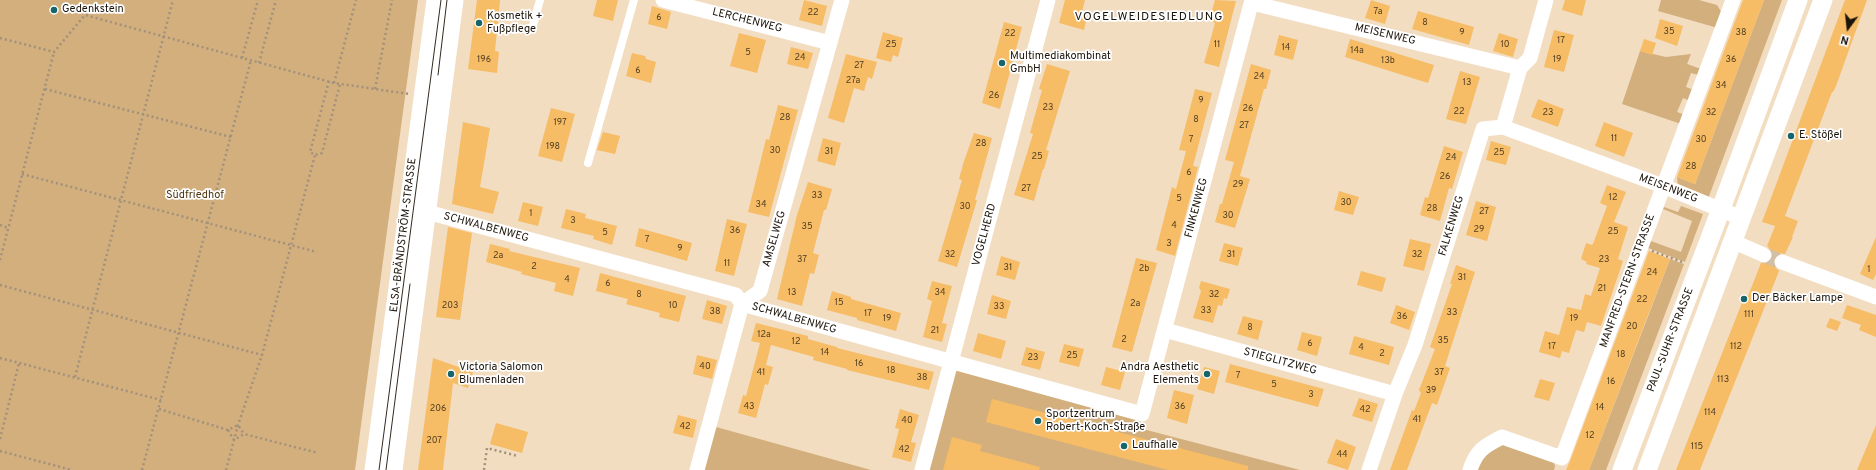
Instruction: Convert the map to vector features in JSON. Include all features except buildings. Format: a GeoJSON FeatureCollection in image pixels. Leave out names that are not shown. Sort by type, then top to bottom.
{"type":"FeatureCollection","features":[{"type":"Feature","properties":{"kind":"street","name":"ELSA-BRÄNDSTRÖM-STRASSE"},"geometry":{"type":"LineString","coordinates":[[374,470],[436,0]]}},
{"type":"Feature","properties":{"kind":"street","name":"ELSA-BRÄNDSTRÖM-STRASSE"},"geometry":{"type":"LineString","coordinates":[[393,470],[454,0]]}},
{"type":"Feature","properties":{"kind":"street","name":"LERCHENWEG"},"geometry":{"type":"LineString","coordinates":[[663,0],[830,43]]}},
{"type":"Feature","properties":{"kind":"street","name":"AMSELWEG"},"geometry":{"type":"LineString","coordinates":[[742,304],[760,291],[842,0]]}},
{"type":"Feature","properties":{"kind":"street","name":"VOGELHERD"},"geometry":{"type":"LineString","coordinates":[[922,470],[952,363],[1048,0]]}},
{"type":"Feature","properties":{"kind":"street"},"geometry":{"type":"LineString","coordinates":[[1503,127],[1520,68],[1530,58],[1546,0]]}},
{"type":"Feature","properties":{"kind":"street","name":"MANFRED-STERN-STRASSE"},"geometry":{"type":"LineString","coordinates":[[1470,470],[1473,461],[1484,445],[1502,437],[1562,458],[1732,0]]}},
{"type":"Feature","properties":{"kind":"street","name":"PAUL-SUHR-STRASSE"},"geometry":{"type":"LineString","coordinates":[[1622,470],[1798,0]]}},
{"type":"Feature","properties":{"kind":"street","name":"PAUL-SUHR-STRASSE"},"geometry":{"type":"LineString","coordinates":[[1647,470],[1823,0]]}},
{"type":"Feature","properties":{"kind":"street","name":"MEISENWEG"},"geometry":{"type":"LineString","coordinates":[[1252,1],[1278,5],[1520,68]]}},
{"type":"Feature","properties":{"kind":"street","name":"FINKENWEG"},"geometry":{"type":"LineString","coordinates":[[1142,414],[1252,1]]}},
{"type":"Feature","properties":{"kind":"street","name":"MEISENWEG"},"geometry":{"type":"LineString","coordinates":[[1503,127],[1721,209]]}},
{"type":"Feature","properties":{"kind":"street","name":"FALKENWEG"},"geometry":{"type":"LineString","coordinates":[[1369,470],[1395,394],[1415,345],[1483,129],[1503,127]]}},
{"type":"Feature","properties":{"kind":"street"},"geometry":{"type":"LineString","coordinates":[[1721,209],[1741,218]]}},
{"type":"Feature","properties":{"kind":"street","name":"SCHWALBENWEG"},"geometry":{"type":"LineString","coordinates":[[427,212],[736,295],[742,304],[952,363],[1142,414]]}},
{"type":"Feature","properties":{"kind":"street"},"geometry":{"type":"LineString","coordinates":[[1732,241],[1764,255]]}},
{"type":"Feature","properties":{"kind":"street"},"geometry":{"type":"LineString","coordinates":[[1782,262],[1876,297]]}},
{"type":"Feature","properties":{"kind":"street"},"geometry":{"type":"LineString","coordinates":[[698,470],[742,304]]}},
{"type":"Feature","properties":{"kind":"street","name":"STIEGLITZWEG"},"geometry":{"type":"LineString","coordinates":[[1165,330],[1395,394]]}},
{"type":"Feature","properties":{"kind":"lane"},"geometry":{"type":"LineString","coordinates":[[532,29],[540,0]]}},
{"type":"Feature","properties":{"kind":"lane"},"geometry":{"type":"LineString","coordinates":[[588,163],[634,0]]}},
{"type":"Feature","properties":{"kind":"path"},"geometry":{"type":"LineString","coordinates":[[75,377],[173,0]]}},
{"type":"Feature","properties":{"kind":"path"},"geometry":{"type":"LineString","coordinates":[[242,58],[258,0]]}},
{"type":"Feature","properties":{"kind":"path"},"geometry":{"type":"LineString","coordinates":[[259,62],[276,0]]}},
{"type":"Feature","properties":{"kind":"path"},"geometry":{"type":"LineString","coordinates":[[334,83],[356,0]]}},
{"type":"Feature","properties":{"kind":"path"},"geometry":{"type":"LineString","coordinates":[[375,89],[392,0]]}},
{"type":"Feature","properties":{"kind":"path"},"geometry":{"type":"LineString","coordinates":[[0,260],[54,52],[85,15],[334,83],[406,93]]}},
{"type":"Feature","properties":{"kind":"path"},"geometry":{"type":"LineString","coordinates":[[0,38],[54,52]]}},
{"type":"Feature","properties":{"kind":"path"},"geometry":{"type":"LineString","coordinates":[[142,470],[251,60]]}},
{"type":"Feature","properties":{"kind":"path"},"geometry":{"type":"LineString","coordinates":[[329,81],[310,152],[315,155],[322,153],[340,84]]}},
{"type":"Feature","properties":{"kind":"path"},"geometry":{"type":"LineString","coordinates":[[45,89],[231,137]]}},
{"type":"Feature","properties":{"kind":"path"},"geometry":{"type":"LineString","coordinates":[[226,470],[238,425],[262,355],[315,155]]}},
{"type":"Feature","properties":{"kind":"path"},"geometry":{"type":"LineString","coordinates":[[22,174],[317,252]]}},
{"type":"Feature","properties":{"kind":"path"},"geometry":{"type":"LineString","coordinates":[[0,225],[8,228]]}},
{"type":"Feature","properties":{"kind":"path"},"geometry":{"type":"LineString","coordinates":[[1640,247],[1688,264]]}},
{"type":"Feature","properties":{"kind":"path"},"geometry":{"type":"LineString","coordinates":[[0,285],[262,355]]}},
{"type":"Feature","properties":{"kind":"path"},"geometry":{"type":"LineString","coordinates":[[0,358],[161,400]]}},
{"type":"Feature","properties":{"kind":"path"},"geometry":{"type":"LineString","coordinates":[[0,439],[19,363]]}},
{"type":"Feature","properties":{"kind":"path"},"geometry":{"type":"LineString","coordinates":[[159,409],[228,430],[234,440]]}},
{"type":"Feature","properties":{"kind":"path"},"geometry":{"type":"LineString","coordinates":[[228,430],[238,425]]}},
{"type":"Feature","properties":{"kind":"path"},"geometry":{"type":"LineString","coordinates":[[238,425],[244,434],[318,453]]}},
{"type":"Feature","properties":{"kind":"path"},"geometry":{"type":"LineString","coordinates":[[234,440],[244,434]]}},
{"type":"Feature","properties":{"kind":"path"},"geometry":{"type":"LineString","coordinates":[[484,470],[488,448],[518,456]]}},
{"type":"Feature","properties":{"kind":"path"},"geometry":{"type":"LineString","coordinates":[[0,451],[72,470]]}},
{"type":"Feature","properties":{"kind":"green space","name":"Südfriedhof"},"geometry":{"type":"Polygon","coordinates":[[[0,0],[418,0],[355,470],[0,470],[0,0]]]}},
{"type":"Feature","properties":{"kind":"green space"},"geometry":{"type":"Polygon","coordinates":[[[1661,0],[1699,0],[1717,5],[1722,13],[1718,28],[1658,11],[1661,0]]]}},
{"type":"Feature","properties":{"kind":"green space"},"geometry":{"type":"Polygon","coordinates":[[[1764,0],[1782,0],[1708,199],[1678,187],[1677,177],[1695,184],[1764,0]]]}},
{"type":"Feature","properties":{"kind":"green space"},"geometry":{"type":"Polygon","coordinates":[[[1640,51],[1666,57],[1691,54],[1687,64],[1704,70],[1702,76],[1691,73],[1686,87],[1697,91],[1693,102],[1683,98],[1677,112],[1688,116],[1684,125],[1622,104],[1640,51]]]}},
{"type":"Feature","properties":{"kind":"green space"},"geometry":{"type":"Polygon","coordinates":[[[1681,206],[1703,214],[1685,262],[1648,248],[1651,241],[1681,252],[1692,221],[1663,209],[1664,207],[1678,212],[1681,206]]]}},
{"type":"Feature","properties":{"kind":"green space"},"geometry":{"type":"Polygon","coordinates":[[[1670,259],[1684,264],[1606,470],[1589,470],[1670,259]]]}},
{"type":"Feature","properties":{"kind":"green space","name":"Sportzentrum Robert-Koch-Straße"},"geometry":{"type":"Polygon","coordinates":[[[952,363],[1142,414],[1139,428],[1300,470],[922,470],[952,363]]]}},
{"type":"Feature","properties":{"kind":"green space"},"geometry":{"type":"Polygon","coordinates":[[[709,425],[871,470],[697,470],[709,425]]]}},
{"type":"Feature","properties":{"kind":"green space"},"geometry":{"type":"Polygon","coordinates":[[[1499,440],[1552,458],[1555,466],[1554,470],[1475,470],[1478,461],[1499,440]]]}},
{"type":"Feature","properties":{"kind":"tunnel"},"geometry":{"type":"LineString","coordinates":[[1764,255],[1782,262]]}},
{"type":"Feature","properties":{"kind":"tram line"},"geometry":{"type":"LineString","coordinates":[[379,470],[441,0]]}},
{"type":"Feature","properties":{"kind":"tram line"},"geometry":{"type":"LineString","coordinates":[[438,75],[447,0]]}},
{"type":"Feature","properties":{"kind":"tram line"},"geometry":{"type":"LineString","coordinates":[[386,470],[410,284]]}},
{"type":"Feature","properties":{"kind":"place","name":"Gedenkstein"},"geometry":{"type":"Point","coordinates":[54,10]}},
{"type":"Feature","properties":{"kind":"place","name":"Kosmetik + Fußpflege"},"geometry":{"type":"Point","coordinates":[479,23]}},
{"type":"Feature","properties":{"kind":"place","name":"Multimediakombinat GmbH"},"geometry":{"type":"Point","coordinates":[1002,63]}},
{"type":"Feature","properties":{"kind":"place","name":"E. Stößel"},"geometry":{"type":"Point","coordinates":[1791,136]}},
{"type":"Feature","properties":{"kind":"place","name":"Der Bäcker Lampe"},"geometry":{"type":"Point","coordinates":[1744,299]}},
{"type":"Feature","properties":{"kind":"place","name":"Victoria Salomon Blumenladen"},"geometry":{"type":"Point","coordinates":[451,374]}},
{"type":"Feature","properties":{"kind":"place","name":"Andra Aesthetic Elements"},"geometry":{"type":"Point","coordinates":[1207,374]}},
{"type":"Feature","properties":{"kind":"place","name":"Sportzentrum Robert-Koch-Straße"},"geometry":{"type":"Point","coordinates":[1038,421]}},
{"type":"Feature","properties":{"kind":"place","name":"Laufhalle"},"geometry":{"type":"Point","coordinates":[1124,446]}},
{"type":"Feature","properties":{"kind":"district","name":"VOGELWEIDESIEDLUNG"},"geometry":{"type":"Point","coordinates":[1149,18]}}]}
